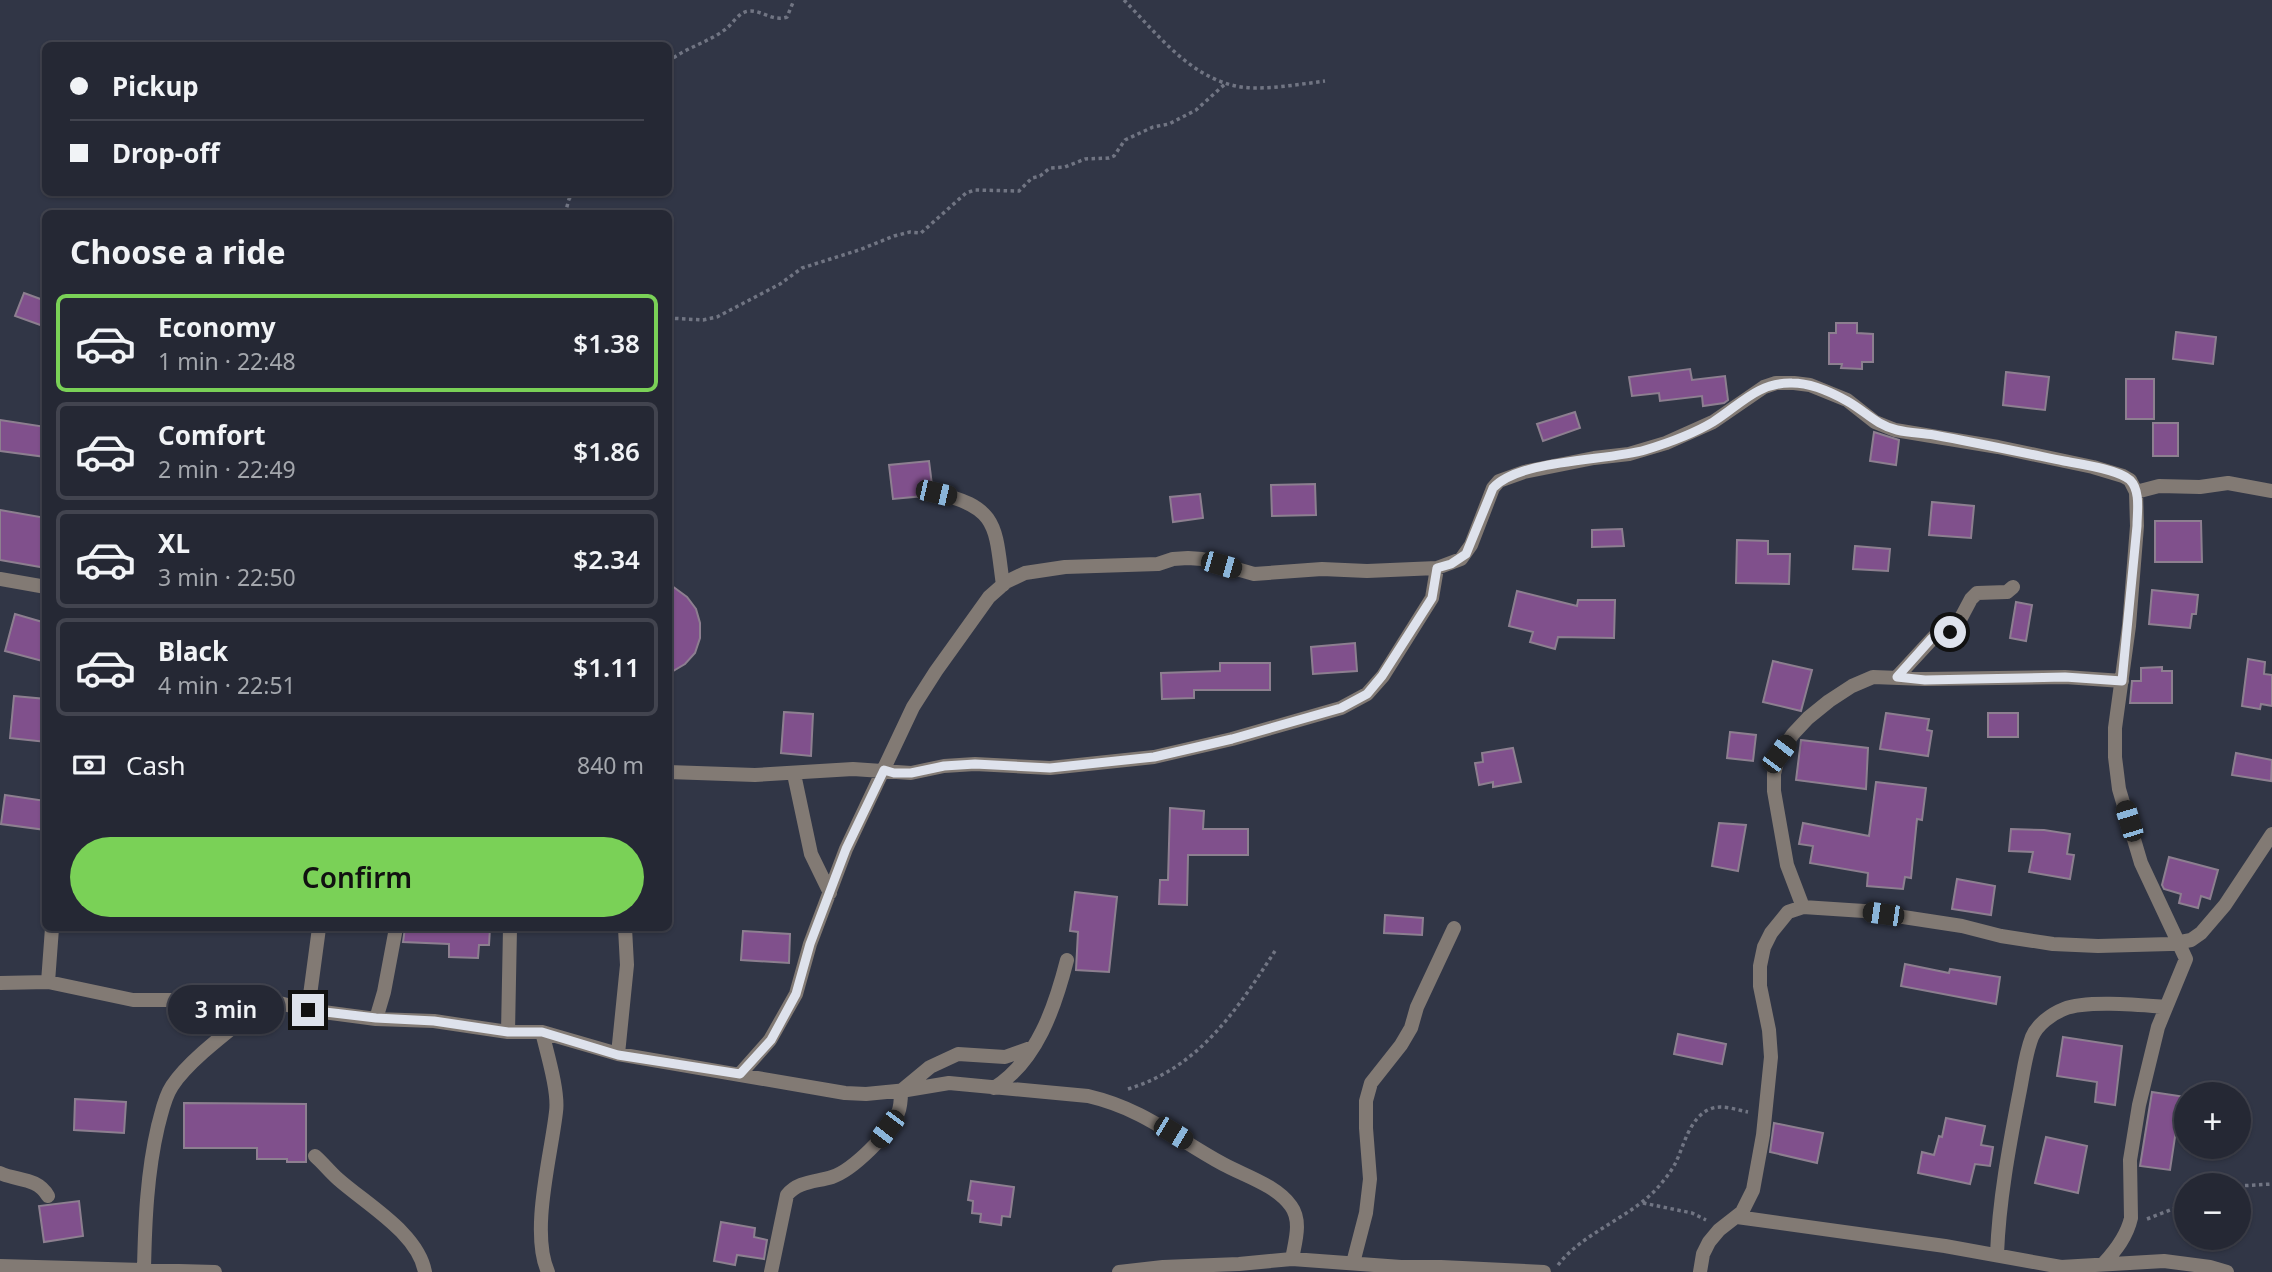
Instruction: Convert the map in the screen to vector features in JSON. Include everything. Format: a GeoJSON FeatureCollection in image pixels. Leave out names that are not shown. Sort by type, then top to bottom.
{"type":"FeatureCollection","features":[{"type":"Feature","properties":{"kind":"street"},"geometry":{"type":"LineString","coordinates":[[740,1074],[771,1040],[796,994],[810,944],[846,849],[904,724],[921,693],[989,597],[1003,584],[1025,573],[1065,567],[1158,564],[1188,558],[1202,559],[1254,574],[1322,569],[1367,571],[1437,568],[1451,564],[1466,554],[1493,488],[1499,481],[1550,466],[1629,454],[1667,443],[1713,422],[1764,387],[1776,383],[1794,383],[1818,388],[1847,400],[1875,422],[1895,429],[2093,467],[2130,480],[2136,492],[2137,526],[2115,728],[2115,757],[2119,789],[2141,863],[2186,959],[2158,1027],[2134,1126],[2130,1160],[2129,1227],[2104,1264]]}},
{"type":"Feature","properties":{"kind":"street"},"geometry":{"type":"LineString","coordinates":[[2136,492],[2159,486],[2200,487],[2228,483],[2272,491]]}},
{"type":"Feature","properties":{"kind":"street"},"geometry":{"type":"LineString","coordinates":[[936,493],[957,497],[974,506],[988,519],[998,542],[1003,584]]}},
{"type":"Feature","properties":{"kind":"street"},"geometry":{"type":"LineString","coordinates":[[672,772],[755,775],[853,769],[911,773],[944,766],[975,764],[1050,768],[1154,757],[1232,739],[1341,708],[1367,694],[1382,676],[1432,598],[1437,568]]}},
{"type":"Feature","properties":{"kind":"street"},"geometry":{"type":"LineString","coordinates":[[0,588],[0,579],[42,586]]}},
{"type":"Feature","properties":{"kind":"street"},"geometry":{"type":"LineString","coordinates":[[1897,677],[1937,634],[1954,631],[1971,599],[1978,593],[2007,592],[2013,587]]}},
{"type":"Feature","properties":{"kind":"street"},"geometry":{"type":"LineString","coordinates":[[1803,907],[1787,865],[1774,774],[1779,754],[1808,718],[1829,701],[1872,677],[1925,680],[2065,677],[2122,681]]}},
{"type":"Feature","properties":{"kind":"street"},"geometry":{"type":"LineString","coordinates":[[794,774],[811,854],[830,893]]}},
{"type":"Feature","properties":{"kind":"street"},"geometry":{"type":"LineString","coordinates":[[1700,1272],[1703,1254],[1709,1242],[1719,1230],[1737,1217],[1750,1200],[1753,1190],[1766,1116],[1771,1057],[1769,1030],[1760,986],[1760,966],[1764,947],[1780,919],[1788,912],[1803,907],[1902,916],[2053,944],[2132,945],[2192,940],[2225,905],[2272,835]]}},
{"type":"Feature","properties":{"kind":"street"},"geometry":{"type":"LineString","coordinates":[[1353,1263],[1366,1213],[1370,1179],[1366,1101],[1371,1083],[1406,1037],[1428,981],[1454,928]]}},
{"type":"Feature","properties":{"kind":"street"},"geometry":{"type":"LineString","coordinates":[[48,982],[52,931]]}},
{"type":"Feature","properties":{"kind":"street"},"geometry":{"type":"LineString","coordinates":[[308,1010],[319,931]]}},
{"type":"Feature","properties":{"kind":"street"},"geometry":{"type":"LineString","coordinates":[[376,1018],[384,992],[395,931]]}},
{"type":"Feature","properties":{"kind":"street"},"geometry":{"type":"LineString","coordinates":[[508,1032],[510,931]]}},
{"type":"Feature","properties":{"kind":"street"},"geometry":{"type":"LineString","coordinates":[[618,1055],[627,965],[625,931]]}},
{"type":"Feature","properties":{"kind":"street"},"geometry":{"type":"LineString","coordinates":[[994,1088],[1006,1080],[1027,1058],[1058,995],[1067,960]]}},
{"type":"Feature","properties":{"kind":"street"},"geometry":{"type":"LineString","coordinates":[[0,984],[48,982],[133,1000],[267,1000],[308,1010],[376,1018],[434,1021],[508,1032],[542,1032],[618,1055],[845,1093],[901,1091],[949,1083],[1104,1099],[1138,1112],[1220,1162],[1269,1187],[1283,1198],[1292,1207],[1297,1220],[1292,1259]]}},
{"type":"Feature","properties":{"kind":"street"},"geometry":{"type":"LineString","coordinates":[[144,1269],[149,1169],[164,1102],[171,1088],[195,1061],[267,1000]]}},
{"type":"Feature","properties":{"kind":"street"},"geometry":{"type":"LineString","coordinates":[[1997,1254],[1998,1219],[2010,1141],[2033,1034],[2046,1019],[2065,1008],[2125,1004],[2166,1007]]}},
{"type":"Feature","properties":{"kind":"street"},"geometry":{"type":"LineString","coordinates":[[542,1032],[557,1109],[542,1223],[543,1261],[548,1272]]}},
{"type":"Feature","properties":{"kind":"street"},"geometry":{"type":"LineString","coordinates":[[771,1272],[787,1195],[793,1188],[833,1177],[854,1166],[898,1114],[901,1091],[930,1067],[958,1054],[1005,1057],[1033,1047]]}},
{"type":"Feature","properties":{"kind":"street"},"geometry":{"type":"LineString","coordinates":[[315,1156],[416,1247],[425,1272]]}},
{"type":"Feature","properties":{"kind":"street"},"geometry":{"type":"LineString","coordinates":[[0,1172],[31,1181],[39,1185],[48,1196]]}},
{"type":"Feature","properties":{"kind":"street"},"geometry":{"type":"LineString","coordinates":[[1737,1217],[1997,1254],[2061,1267],[2164,1261],[2227,1272]]}},
{"type":"Feature","properties":{"kind":"street"},"geometry":{"type":"LineString","coordinates":[[1119,1272],[1292,1259],[1401,1267],[1544,1272]]}},
{"type":"Feature","properties":{"kind":"street"},"geometry":{"type":"LineString","coordinates":[[0,1266],[215,1272]]}},
{"type":"Feature","properties":{"kind":"path"},"geometry":{"type":"LineString","coordinates":[[672,59],[726,29],[747,11],[777,19],[787,18],[794,0]]}},
{"type":"Feature","properties":{"kind":"path"},"geometry":{"type":"LineString","coordinates":[[1124,0],[1180,58],[1200,72],[1226,84],[1254,88],[1325,81]]}},
{"type":"Feature","properties":{"kind":"path"},"geometry":{"type":"LineString","coordinates":[[672,318],[703,320],[717,317],[780,284],[802,268],[894,236],[910,232],[921,233],[966,193],[975,190],[1019,191],[1032,178],[1040,176],[1049,168],[1065,167],[1085,159],[1110,158],[1125,140],[1153,127],[1169,124],[1196,110],[1226,84]]}},
{"type":"Feature","properties":{"kind":"path"},"geometry":{"type":"LineString","coordinates":[[1104,1099],[1168,1073],[1203,1047],[1249,992],[1275,951]]}},
{"type":"Feature","properties":{"kind":"path"},"geometry":{"type":"LineString","coordinates":[[1552,1272],[1573,1250],[1641,1203],[1661,1184],[1675,1164],[1690,1130],[1699,1117],[1710,1109],[1720,1107],[1766,1116]]}},
{"type":"Feature","properties":{"kind":"path"},"geometry":{"type":"LineString","coordinates":[[2251,1185],[2272,1184]]}},
{"type":"Feature","properties":{"kind":"path"},"geometry":{"type":"LineString","coordinates":[[1641,1203],[1692,1213],[1719,1230]]}},
{"type":"Feature","properties":{"kind":"path"},"geometry":{"type":"LineString","coordinates":[[2129,1227],[2174,1209]]}},
{"type":"Feature","properties":{"kind":"building"},"geometry":{"type":"Polygon","coordinates":[[[24,293],[42,300],[42,326],[15,316],[24,293]]]}},
{"type":"Feature","properties":{"kind":"building"},"geometry":{"type":"Polygon","coordinates":[[[1836,323],[1857,323],[1857,333],[1873,334],[1873,362],[1862,362],[1862,369],[1841,368],[1842,364],[1829,364],[1829,333],[1836,333],[1836,323]]]}},
{"type":"Feature","properties":{"kind":"building"},"geometry":{"type":"Polygon","coordinates":[[[2176,332],[2216,337],[2213,364],[2173,359],[2176,332]]]}},
{"type":"Feature","properties":{"kind":"building"},"geometry":{"type":"Polygon","coordinates":[[[1690,369],[1692,380],[1725,376],[1728,400],[1703,406],[1702,396],[1660,401],[1659,393],[1632,396],[1629,377],[1690,369]]]}},
{"type":"Feature","properties":{"kind":"building"},"geometry":{"type":"Polygon","coordinates":[[[2006,372],[2049,377],[2045,410],[2003,405],[2006,372]]]}},
{"type":"Feature","properties":{"kind":"building"},"geometry":{"type":"Polygon","coordinates":[[[2126,379],[2154,379],[2154,419],[2126,419],[2126,379]]]}},
{"type":"Feature","properties":{"kind":"building"},"geometry":{"type":"Polygon","coordinates":[[[1575,412],[1580,428],[1543,441],[1537,424],[1575,412]]]}},
{"type":"Feature","properties":{"kind":"building"},"geometry":{"type":"Polygon","coordinates":[[[0,420],[42,426],[42,456],[0,451],[0,420]]]}},
{"type":"Feature","properties":{"kind":"building"},"geometry":{"type":"Polygon","coordinates":[[[2153,423],[2178,423],[2178,456],[2153,456],[2153,423]]]}},
{"type":"Feature","properties":{"kind":"building"},"geometry":{"type":"Polygon","coordinates":[[[1874,432],[1899,440],[1896,465],[1870,461],[1874,432]]]}},
{"type":"Feature","properties":{"kind":"building"},"geometry":{"type":"Polygon","coordinates":[[[929,461],[932,485],[923,488],[924,496],[893,499],[889,465],[929,461]]]}},
{"type":"Feature","properties":{"kind":"building"},"geometry":{"type":"Polygon","coordinates":[[[1315,484],[1316,515],[1272,516],[1271,485],[1315,484]]]}},
{"type":"Feature","properties":{"kind":"building"},"geometry":{"type":"Polygon","coordinates":[[[1200,494],[1203,518],[1173,522],[1170,497],[1200,494]]]}},
{"type":"Feature","properties":{"kind":"building"},"geometry":{"type":"Polygon","coordinates":[[[1932,502],[1974,506],[1971,538],[1929,535],[1932,502]]]}},
{"type":"Feature","properties":{"kind":"building"},"geometry":{"type":"Polygon","coordinates":[[[0,510],[42,517],[42,567],[0,560],[0,510]]]}},
{"type":"Feature","properties":{"kind":"building"},"geometry":{"type":"Polygon","coordinates":[[[2155,521],[2201,521],[2202,562],[2155,562],[2155,521]]]}},
{"type":"Feature","properties":{"kind":"building"},"geometry":{"type":"Polygon","coordinates":[[[1622,529],[1624,546],[1592,547],[1592,530],[1622,529]]]}},
{"type":"Feature","properties":{"kind":"building"},"geometry":{"type":"Polygon","coordinates":[[[1737,540],[1768,541],[1768,554],[1790,554],[1789,584],[1736,583],[1737,540]]]}},
{"type":"Feature","properties":{"kind":"building"},"geometry":{"type":"Polygon","coordinates":[[[1855,546],[1890,549],[1888,571],[1853,569],[1855,546]]]}},
{"type":"Feature","properties":{"kind":"building"},"geometry":{"type":"Polygon","coordinates":[[[672,586],[687,597],[696,609],[700,623],[700,638],[695,653],[685,664],[672,672],[672,586]]]}},
{"type":"Feature","properties":{"kind":"building"},"geometry":{"type":"Polygon","coordinates":[[[2152,590],[2198,595],[2196,614],[2192,614],[2190,628],[2149,624],[2152,590]]]}},
{"type":"Feature","properties":{"kind":"building"},"geometry":{"type":"Polygon","coordinates":[[[1517,591],[1577,606],[1578,600],[1615,600],[1614,638],[1558,637],[1555,649],[1530,642],[1533,632],[1509,626],[1517,591]]]}},
{"type":"Feature","properties":{"kind":"building"},"geometry":{"type":"Polygon","coordinates":[[[2016,602],[2032,605],[2026,641],[2010,638],[2016,602]]]}},
{"type":"Feature","properties":{"kind":"building"},"geometry":{"type":"Polygon","coordinates":[[[15,614],[42,622],[42,661],[5,651],[15,614]]]}},
{"type":"Feature","properties":{"kind":"building"},"geometry":{"type":"Polygon","coordinates":[[[1355,643],[1357,671],[1313,674],[1311,647],[1355,643]]]}},
{"type":"Feature","properties":{"kind":"building"},"geometry":{"type":"Polygon","coordinates":[[[2248,659],[2265,662],[2264,674],[2272,675],[2272,706],[2261,704],[2260,709],[2242,706],[2248,659]]]}},
{"type":"Feature","properties":{"kind":"building"},"geometry":{"type":"Polygon","coordinates":[[[1773,661],[1812,670],[1801,711],[1763,702],[1773,661]]]}},
{"type":"Feature","properties":{"kind":"building"},"geometry":{"type":"Polygon","coordinates":[[[1220,663],[1270,663],[1270,690],[1194,690],[1194,698],[1162,699],[1161,673],[1220,671],[1220,663]]]}},
{"type":"Feature","properties":{"kind":"building"},"geometry":{"type":"Polygon","coordinates":[[[2162,667],[2162,671],[2172,671],[2172,703],[2130,703],[2132,681],[2141,681],[2141,668],[2162,667]]]}},
{"type":"Feature","properties":{"kind":"building"},"geometry":{"type":"Polygon","coordinates":[[[14,696],[42,699],[42,742],[10,738],[14,696]]]}},
{"type":"Feature","properties":{"kind":"building"},"geometry":{"type":"Polygon","coordinates":[[[784,712],[813,714],[811,756],[781,753],[784,712]]]}},
{"type":"Feature","properties":{"kind":"building"},"geometry":{"type":"Polygon","coordinates":[[[1886,713],[1929,719],[1927,730],[1932,731],[1928,756],[1880,749],[1886,713]]]}},
{"type":"Feature","properties":{"kind":"building"},"geometry":{"type":"Polygon","coordinates":[[[1988,713],[2018,713],[2018,737],[1988,737],[1988,713]]]}},
{"type":"Feature","properties":{"kind":"building"},"geometry":{"type":"Polygon","coordinates":[[[1730,732],[1756,735],[1753,761],[1727,758],[1730,732]]]}},
{"type":"Feature","properties":{"kind":"building"},"geometry":{"type":"Polygon","coordinates":[[[1801,740],[1868,748],[1866,789],[1796,780],[1801,740]]]}},
{"type":"Feature","properties":{"kind":"building"},"geometry":{"type":"Polygon","coordinates":[[[1513,748],[1521,782],[1493,787],[1493,782],[1479,785],[1475,763],[1483,762],[1482,753],[1513,748]]]}},
{"type":"Feature","properties":{"kind":"building"},"geometry":{"type":"Polygon","coordinates":[[[2236,753],[2272,760],[2271,781],[2232,775],[2236,753]]]}},
{"type":"Feature","properties":{"kind":"building"},"geometry":{"type":"Polygon","coordinates":[[[1876,782],[1926,788],[1922,820],[1917,819],[1911,878],[1905,877],[1903,889],[1867,886],[1868,873],[1810,863],[1813,846],[1799,844],[1803,823],[1869,836],[1876,782]]]}},
{"type":"Feature","properties":{"kind":"building"},"geometry":{"type":"Polygon","coordinates":[[[5,795],[42,800],[42,829],[1,824],[5,795]]]}},
{"type":"Feature","properties":{"kind":"building"},"geometry":{"type":"Polygon","coordinates":[[[1170,808],[1204,811],[1203,829],[1248,829],[1248,855],[1188,855],[1187,905],[1159,904],[1160,880],[1168,880],[1170,808]]]}},
{"type":"Feature","properties":{"kind":"building"},"geometry":{"type":"Polygon","coordinates":[[[1719,823],[1746,825],[1738,871],[1712,866],[1719,823]]]}},
{"type":"Feature","properties":{"kind":"building"},"geometry":{"type":"Polygon","coordinates":[[[2011,829],[2070,834],[2067,854],[2074,855],[2070,879],[2029,872],[2033,852],[2009,851],[2011,829]]]}},
{"type":"Feature","properties":{"kind":"building"},"geometry":{"type":"Polygon","coordinates":[[[2169,857],[2218,870],[2210,899],[2201,896],[2198,908],[2179,903],[2181,894],[2164,889],[2162,885],[2169,857]]]}},
{"type":"Feature","properties":{"kind":"building"},"geometry":{"type":"Polygon","coordinates":[[[1957,879],[1995,886],[1991,915],[1952,909],[1957,879]]]}},
{"type":"Feature","properties":{"kind":"building"},"geometry":{"type":"Polygon","coordinates":[[[1075,892],[1117,897],[1109,972],[1076,970],[1078,932],[1070,931],[1075,892]]]}},
{"type":"Feature","properties":{"kind":"building"},"geometry":{"type":"Polygon","coordinates":[[[1385,915],[1423,918],[1422,935],[1384,933],[1385,915]]]}},
{"type":"Feature","properties":{"kind":"building"},"geometry":{"type":"Polygon","coordinates":[[[405,931],[490,931],[489,945],[479,945],[478,958],[449,957],[449,944],[403,942],[405,931]]]}},
{"type":"Feature","properties":{"kind":"building"},"geometry":{"type":"Polygon","coordinates":[[[743,931],[790,934],[789,963],[741,960],[743,931]]]}},
{"type":"Feature","properties":{"kind":"building"},"geometry":{"type":"Polygon","coordinates":[[[1905,964],[1949,973],[1950,969],[2000,977],[1996,1004],[1901,986],[1905,964]]]}},
{"type":"Feature","properties":{"kind":"building"},"geometry":{"type":"Polygon","coordinates":[[[1678,1034],[1726,1044],[1722,1064],[1674,1054],[1678,1034]]]}},
{"type":"Feature","properties":{"kind":"building"},"geometry":{"type":"Polygon","coordinates":[[[2063,1037],[2122,1046],[2115,1105],[2095,1102],[2097,1082],[2057,1076],[2063,1037]]]}},
{"type":"Feature","properties":{"kind":"building"},"geometry":{"type":"Polygon","coordinates":[[[2152,1092],[2174,1095],[2174,1144],[2170,1170],[2140,1166],[2152,1092]]]}},
{"type":"Feature","properties":{"kind":"building"},"geometry":{"type":"Polygon","coordinates":[[[75,1099],[126,1102],[124,1133],[74,1130],[75,1099]]]}},
{"type":"Feature","properties":{"kind":"building"},"geometry":{"type":"Polygon","coordinates":[[[184,1103],[306,1104],[306,1162],[257,1159],[257,1148],[184,1148],[184,1103]]]}},
{"type":"Feature","properties":{"kind":"building"},"geometry":{"type":"Polygon","coordinates":[[[1946,1118],[1985,1126],[1981,1145],[1993,1147],[1990,1166],[1975,1164],[1970,1184],[1918,1173],[1922,1152],[1934,1155],[1946,1118]]]}},
{"type":"Feature","properties":{"kind":"building"},"geometry":{"type":"Polygon","coordinates":[[[1774,1123],[1823,1133],[1817,1163],[1770,1152],[1774,1123]]]}},
{"type":"Feature","properties":{"kind":"building"},"geometry":{"type":"Polygon","coordinates":[[[2046,1137],[2087,1146],[2078,1193],[2035,1183],[2046,1137]]]}},
{"type":"Feature","properties":{"kind":"building"},"geometry":{"type":"Polygon","coordinates":[[[971,1181],[1014,1187],[1010,1217],[1002,1216],[1001,1225],[980,1222],[981,1214],[972,1213],[973,1201],[968,1200],[971,1181]]]}},
{"type":"Feature","properties":{"kind":"building"},"geometry":{"type":"Polygon","coordinates":[[[79,1201],[83,1236],[44,1242],[39,1206],[79,1201]]]}},
{"type":"Feature","properties":{"kind":"building"},"geometry":{"type":"Polygon","coordinates":[[[721,1222],[755,1228],[754,1237],[767,1240],[764,1259],[737,1255],[735,1265],[714,1261],[721,1222]]]}},
{"type":"Feature","properties":{"kind":"route"},"geometry":{"type":"LineString","coordinates":[[308,1010],[434,1021],[508,1032],[542,1032],[618,1055],[740,1074],[771,1040],[796,994],[810,944],[846,849],[884,770],[911,773],[944,766],[975,764],[1050,768],[1154,757],[1232,739],[1341,708],[1367,694],[1382,676],[1432,598],[1437,568],[1451,564],[1466,554],[1493,488],[1499,481],[1550,466],[1629,454],[1667,443],[1713,422],[1751,394],[1776,383],[1794,383],[1818,388],[1847,400],[1875,422],[1895,429],[2093,467],[2130,480],[2136,492],[2137,526],[2122,681],[2065,677],[1925,680],[1897,677],[1931,639],[1937,634],[1950,632]]}}]}
